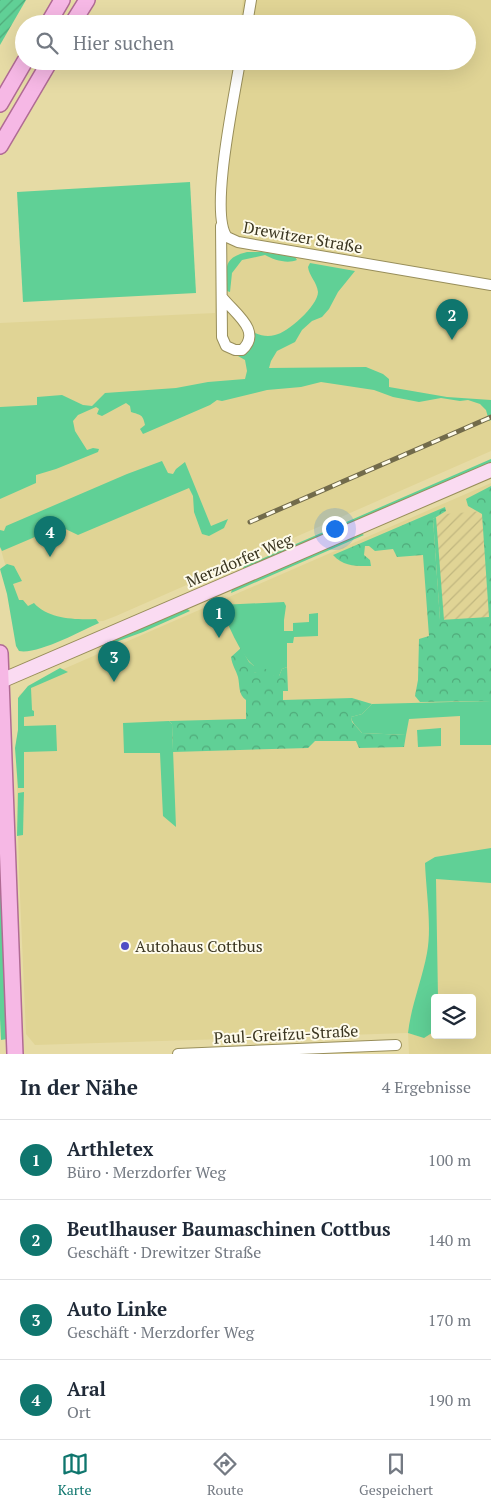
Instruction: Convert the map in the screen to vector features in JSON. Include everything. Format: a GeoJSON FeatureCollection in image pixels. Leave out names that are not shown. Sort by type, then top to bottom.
{"type":"FeatureCollection","features":[{"type":"Feature","properties":{"kind":"main road"},"geometry":{"type":"LineString","coordinates":[[53,15],[62,0]]}},
{"type":"Feature","properties":{"kind":"main road"},"geometry":{"type":"LineString","coordinates":[[78,15],[87,0]]}},
{"type":"Feature","properties":{"kind":"main road"},"geometry":{"type":"LineString","coordinates":[[0,104],[20,70]]}},
{"type":"Feature","properties":{"kind":"main road"},"geometry":{"type":"LineString","coordinates":[[0,146],[45,70]]}},
{"type":"Feature","properties":{"kind":"main road"},"geometry":{"type":"LineString","coordinates":[[0,653],[15,1054]]}},
{"type":"Feature","properties":{"kind":"street"},"geometry":{"type":"LineString","coordinates":[[248,15],[251,0]]}},
{"type":"Feature","properties":{"kind":"street","name":"Drewitzer Straße"},"geometry":{"type":"LineString","coordinates":[[238,70],[224,157],[221,223],[227,237],[238,242],[491,284]]}},
{"type":"Feature","properties":{"kind":"street"},"geometry":{"type":"LineString","coordinates":[[221,223],[222,337],[226,346],[235,350],[242,350],[248,344],[249,328],[222,297]]}},
{"type":"Feature","properties":{"kind":"street","name":"Merzdorfer Weg"},"geometry":{"type":"LineString","coordinates":[[1,681],[491,470]]}},
{"type":"Feature","properties":{"kind":"street","name":"Paul-Greifzu-Straße"},"geometry":{"type":"LineString","coordinates":[[178,1054],[396,1045]]}},
{"type":"Feature","properties":{"kind":"shaded area"},"geometry":{"type":"Polygon","coordinates":[[[243,0],[491,0],[491,451],[116,616],[103,621],[66,623],[17,604],[0,547],[0,323],[215,313],[217,177],[233,70],[476,70],[476,15],[241,15],[243,0]]]}},
{"type":"Feature","properties":{"kind":"shaded area"},"geometry":{"type":"Polygon","coordinates":[[[491,483],[491,1054],[409,1054],[408,1033],[35,1045],[26,1034],[16,742],[19,724],[19,695],[35,683],[491,483]]]}},
{"type":"Feature","properties":{"kind":"shaded area"},"geometry":{"type":"Polygon","coordinates":[[[484,511],[491,619],[440,623],[432,515],[484,511]]]}},
{"type":"Feature","properties":{"kind":"green space"},"geometry":{"type":"Polygon","coordinates":[[[0,0],[26,0],[17,15],[15,15],[15,19],[0,45],[0,0]]]}},
{"type":"Feature","properties":{"kind":"green space"},"geometry":{"type":"Polygon","coordinates":[[[190,182],[196,293],[23,302],[17,192],[190,182]]]}},
{"type":"Feature","properties":{"kind":"green space"},"geometry":{"type":"Polygon","coordinates":[[[262,252],[295,257],[297,260],[281,261],[265,255],[242,260],[232,273],[230,292],[227,291],[226,271],[229,261],[239,254],[262,252]]]}},
{"type":"Feature","properties":{"kind":"green space"},"geometry":{"type":"Polygon","coordinates":[[[310,263],[355,271],[338,292],[329,309],[322,317],[312,321],[302,330],[295,342],[277,351],[269,368],[366,367],[383,374],[389,379],[389,387],[447,397],[491,400],[491,420],[489,421],[486,410],[480,404],[468,400],[460,401],[441,398],[419,402],[393,397],[374,390],[321,382],[301,387],[267,390],[222,401],[217,400],[210,405],[143,434],[140,429],[145,425],[143,419],[141,416],[131,412],[130,406],[126,403],[102,416],[97,414],[99,409],[96,407],[78,415],[73,421],[75,431],[87,450],[99,449],[98,452],[36,475],[36,483],[0,499],[0,407],[37,405],[37,397],[62,395],[83,405],[92,406],[105,393],[176,388],[208,382],[245,379],[247,371],[245,360],[238,356],[247,351],[255,333],[272,336],[280,333],[301,318],[317,298],[317,288],[308,267],[310,263]]]}},
{"type":"Feature","properties":{"kind":"green space"},"geometry":{"type":"Polygon","coordinates":[[[491,459],[491,464],[244,569],[243,567],[491,459]]]}},
{"type":"Feature","properties":{"kind":"green space"},"geometry":{"type":"Polygon","coordinates":[[[162,461],[168,473],[173,474],[185,462],[211,526],[228,519],[224,528],[209,536],[202,534],[194,512],[193,496],[189,488],[78,535],[57,525],[49,531],[2,551],[0,547],[0,530],[4,531],[6,526],[162,461]]]}},
{"type":"Feature","properties":{"kind":"green space"},"geometry":{"type":"Polygon","coordinates":[[[491,486],[491,701],[420,702],[415,696],[418,680],[419,639],[429,636],[423,555],[397,557],[393,549],[375,551],[369,546],[365,546],[364,555],[370,560],[371,566],[355,566],[341,562],[333,555],[445,507],[446,511],[433,519],[440,620],[489,617],[482,514],[468,506],[466,499],[491,486]]]}},
{"type":"Feature","properties":{"kind":"green space"},"geometry":{"type":"Polygon","coordinates":[[[436,517],[444,620],[440,620],[433,519],[436,517]]]}},
{"type":"Feature","properties":{"kind":"green space"},"geometry":{"type":"Polygon","coordinates":[[[359,532],[364,535],[231,593],[232,589],[359,532]]]}},
{"type":"Feature","properties":{"kind":"green space"},"geometry":{"type":"Polygon","coordinates":[[[7,564],[14,566],[22,581],[13,584],[19,600],[23,600],[28,606],[34,603],[54,615],[71,619],[96,619],[99,623],[47,646],[19,651],[16,646],[7,594],[0,569],[7,564]]]}},
{"type":"Feature","properties":{"kind":"green space"},"geometry":{"type":"Polygon","coordinates":[[[284,602],[286,606],[284,631],[293,631],[293,623],[309,622],[309,614],[318,613],[318,636],[294,637],[293,643],[287,643],[287,667],[282,669],[279,676],[254,673],[254,666],[243,654],[219,605],[284,602]]]}},
{"type":"Feature","properties":{"kind":"green space"},"geometry":{"type":"Polygon","coordinates":[[[186,608],[190,611],[143,632],[104,645],[186,608]]]}},
{"type":"Feature","properties":{"kind":"green space"},"geometry":{"type":"Polygon","coordinates":[[[241,648],[249,662],[254,666],[254,673],[265,669],[270,670],[274,676],[279,676],[282,669],[287,667],[288,691],[283,691],[283,700],[352,698],[372,704],[362,714],[351,717],[352,722],[362,733],[406,735],[404,747],[359,748],[356,741],[315,741],[308,748],[173,752],[172,724],[169,721],[246,719],[246,700],[240,692],[238,677],[231,657],[241,648]]]}},
{"type":"Feature","properties":{"kind":"green space"},"geometry":{"type":"Polygon","coordinates":[[[60,668],[68,672],[31,688],[34,716],[24,717],[24,726],[56,725],[57,751],[24,752],[24,788],[18,788],[15,748],[18,730],[18,698],[28,686],[60,668]]]}},
{"type":"Feature","properties":{"kind":"green space"},"geometry":{"type":"Polygon","coordinates":[[[491,701],[491,745],[460,745],[460,716],[409,719],[406,735],[362,733],[351,717],[362,714],[372,704],[491,701]]]}},
{"type":"Feature","properties":{"kind":"green space"},"geometry":{"type":"Polygon","coordinates":[[[169,721],[172,724],[176,827],[163,816],[160,753],[124,753],[123,723],[169,721]]]}},
{"type":"Feature","properties":{"kind":"green space"},"geometry":{"type":"Polygon","coordinates":[[[441,728],[441,746],[418,747],[417,730],[441,728]]]}},
{"type":"Feature","properties":{"kind":"green space"},"geometry":{"type":"Polygon","coordinates":[[[24,792],[23,835],[17,836],[18,793],[24,792]]]}},
{"type":"Feature","properties":{"kind":"green space"},"geometry":{"type":"Polygon","coordinates":[[[0,818],[7,1039],[1,1040],[0,1018],[0,818]]]}},
{"type":"Feature","properties":{"kind":"green space"},"geometry":{"type":"Polygon","coordinates":[[[491,848],[491,883],[436,879],[438,994],[431,994],[431,1034],[424,1038],[408,1033],[428,943],[429,920],[425,863],[435,857],[491,848]]]}},
{"type":"Feature","properties":{"kind":"railway"},"geometry":{"type":"LineString","coordinates":[[250,522],[491,417]]}},
{"type":"Feature","properties":{"kind":"place","name":"Beutlhauser Baumaschinen Cottbus"},"geometry":{"type":"Point","coordinates":[452,340]}},
{"type":"Feature","properties":{"kind":"place","name":"Aral"},"geometry":{"type":"Point","coordinates":[50,557]}},
{"type":"Feature","properties":{"kind":"place","name":"Arthletex"},"geometry":{"type":"Point","coordinates":[219,638]}},
{"type":"Feature","properties":{"kind":"place","name":"Auto Linke"},"geometry":{"type":"Point","coordinates":[114,682]}},
{"type":"Feature","properties":{"kind":"place","name":"Autohaus Cottbus"},"geometry":{"type":"Point","coordinates":[125,946]}}]}
